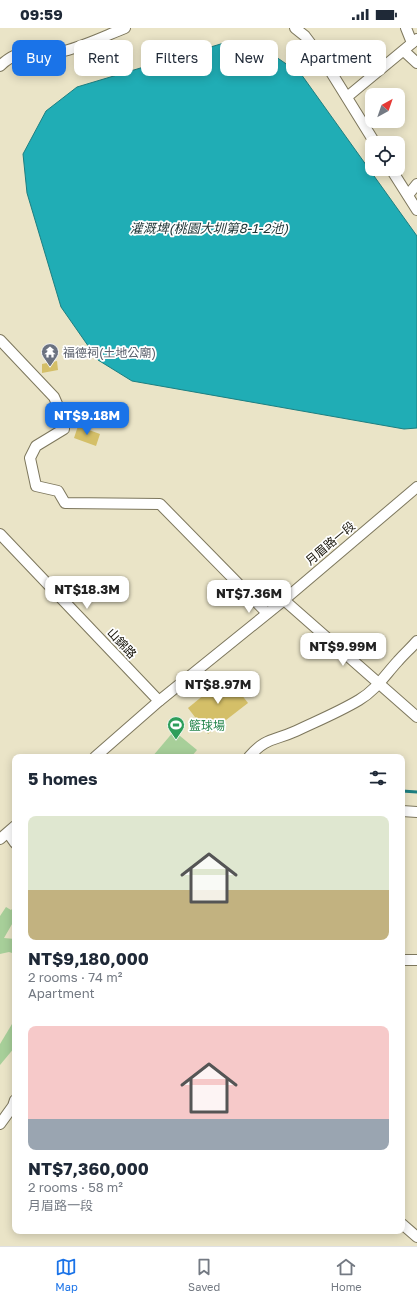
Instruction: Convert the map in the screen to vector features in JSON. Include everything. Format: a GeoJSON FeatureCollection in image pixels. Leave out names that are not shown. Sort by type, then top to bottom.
{"type":"FeatureCollection","features":[{"type":"Feature","properties":{"kind":"street"},"geometry":{"type":"LineString","coordinates":[[0,66],[17,53],[39,50],[62,51],[80,47],[125,28]]}},
{"type":"Feature","properties":{"kind":"street"},"geometry":{"type":"LineString","coordinates":[[295,28],[305,36],[348,97],[371,136]]}},
{"type":"Feature","properties":{"kind":"street"},"geometry":{"type":"LineString","coordinates":[[348,97],[415,41],[406,28]]}},
{"type":"Feature","properties":{"kind":"street"},"geometry":{"type":"LineString","coordinates":[[404,51],[417,63]]}},
{"type":"Feature","properties":{"kind":"street"},"geometry":{"type":"LineString","coordinates":[[396,176],[417,210]]}},
{"type":"Feature","properties":{"kind":"street"},"geometry":{"type":"LineString","coordinates":[[408,196],[417,184]]}},
{"type":"Feature","properties":{"kind":"street"},"geometry":{"type":"LineString","coordinates":[[0,340],[54,397],[61,413],[64,429],[36,446],[30,458],[36,486],[58,491],[65,503],[160,504],[267,613]]}},
{"type":"Feature","properties":{"kind":"street","name":"月眉路一段"},"geometry":{"type":"LineString","coordinates":[[98,754],[159,701],[284,600],[417,487]]}},
{"type":"Feature","properties":{"kind":"street","name":"山錦路"},"geometry":{"type":"LineString","coordinates":[[0,534],[159,701]]}},
{"type":"Feature","properties":{"kind":"street"},"geometry":{"type":"LineString","coordinates":[[284,600],[417,717]]}},
{"type":"Feature","properties":{"kind":"street"},"geometry":{"type":"LineString","coordinates":[[251,754],[258,746],[268,740],[289,734],[359,700],[380,685],[399,660],[417,641]]}},
{"type":"Feature","properties":{"kind":"street"},"geometry":{"type":"LineString","coordinates":[[405,811],[417,812]]}},
{"type":"Feature","properties":{"kind":"street"},"geometry":{"type":"LineString","coordinates":[[405,960],[417,960]]}},
{"type":"Feature","properties":{"kind":"street"},"geometry":{"type":"LineString","coordinates":[[0,1124],[12,1107]]}},
{"type":"Feature","properties":{"kind":"street"},"geometry":{"type":"LineString","coordinates":[[405,1227],[417,1237]]}},
{"type":"Feature","properties":{"kind":"green space","name":"籃球場"},"geometry":{"type":"Polygon","coordinates":[[[174,731],[197,750],[194,754],[155,754],[174,731]]]}},
{"type":"Feature","properties":{"kind":"green space"},"geometry":{"type":"Polygon","coordinates":[[[6,907],[11,910],[12,909],[12,924],[4,938],[12,939],[12,953],[9,952],[0,954],[0,916],[6,907]]]}},
{"type":"Feature","properties":{"kind":"green space"},"geometry":{"type":"Polygon","coordinates":[[[12,1024],[12,1051],[0,1065],[0,1044],[12,1024]]]}},
{"type":"Feature","properties":{"kind":"water","name":"灌溉埤(桃園大圳第8-1-2池)"},"geometry":{"type":"Polygon","coordinates":[[[220,44],[220,76],[278,76],[278,58],[286,64],[286,76],[302,76],[365,163],[365,176],[374,176],[417,236],[417,428],[404,429],[132,381],[98,360],[61,307],[27,193],[23,154],[46,111],[77,87],[114,76],[133,76],[133,70],[141,68],[141,76],[212,76],[212,47],[220,44]]]}},
{"type":"Feature","properties":{"kind":"building","name":"福德祠(土地公廟)"},"geometry":{"type":"Polygon","coordinates":[[[57,361],[58,370],[42,373],[42,364],[57,361]]]}},
{"type":"Feature","properties":{"kind":"building"},"geometry":{"type":"Polygon","coordinates":[[[78,426],[100,434],[96,446],[74,438],[78,426]]]}},
{"type":"Feature","properties":{"kind":"building"},"geometry":{"type":"Polygon","coordinates":[[[227,676],[248,703],[208,734],[188,708],[227,676]]]}},
{"type":"Feature","properties":{"kind":"waterway"},"geometry":{"type":"LineString","coordinates":[[405,791],[417,792]]}},
{"type":"Feature","properties":{"kind":"place","name":"福德祠(土地公廟)"},"geometry":{"type":"Point","coordinates":[50,367]}},
{"type":"Feature","properties":{"kind":"place","name":"籃球場"},"geometry":{"type":"Point","coordinates":[176,740]}}]}
